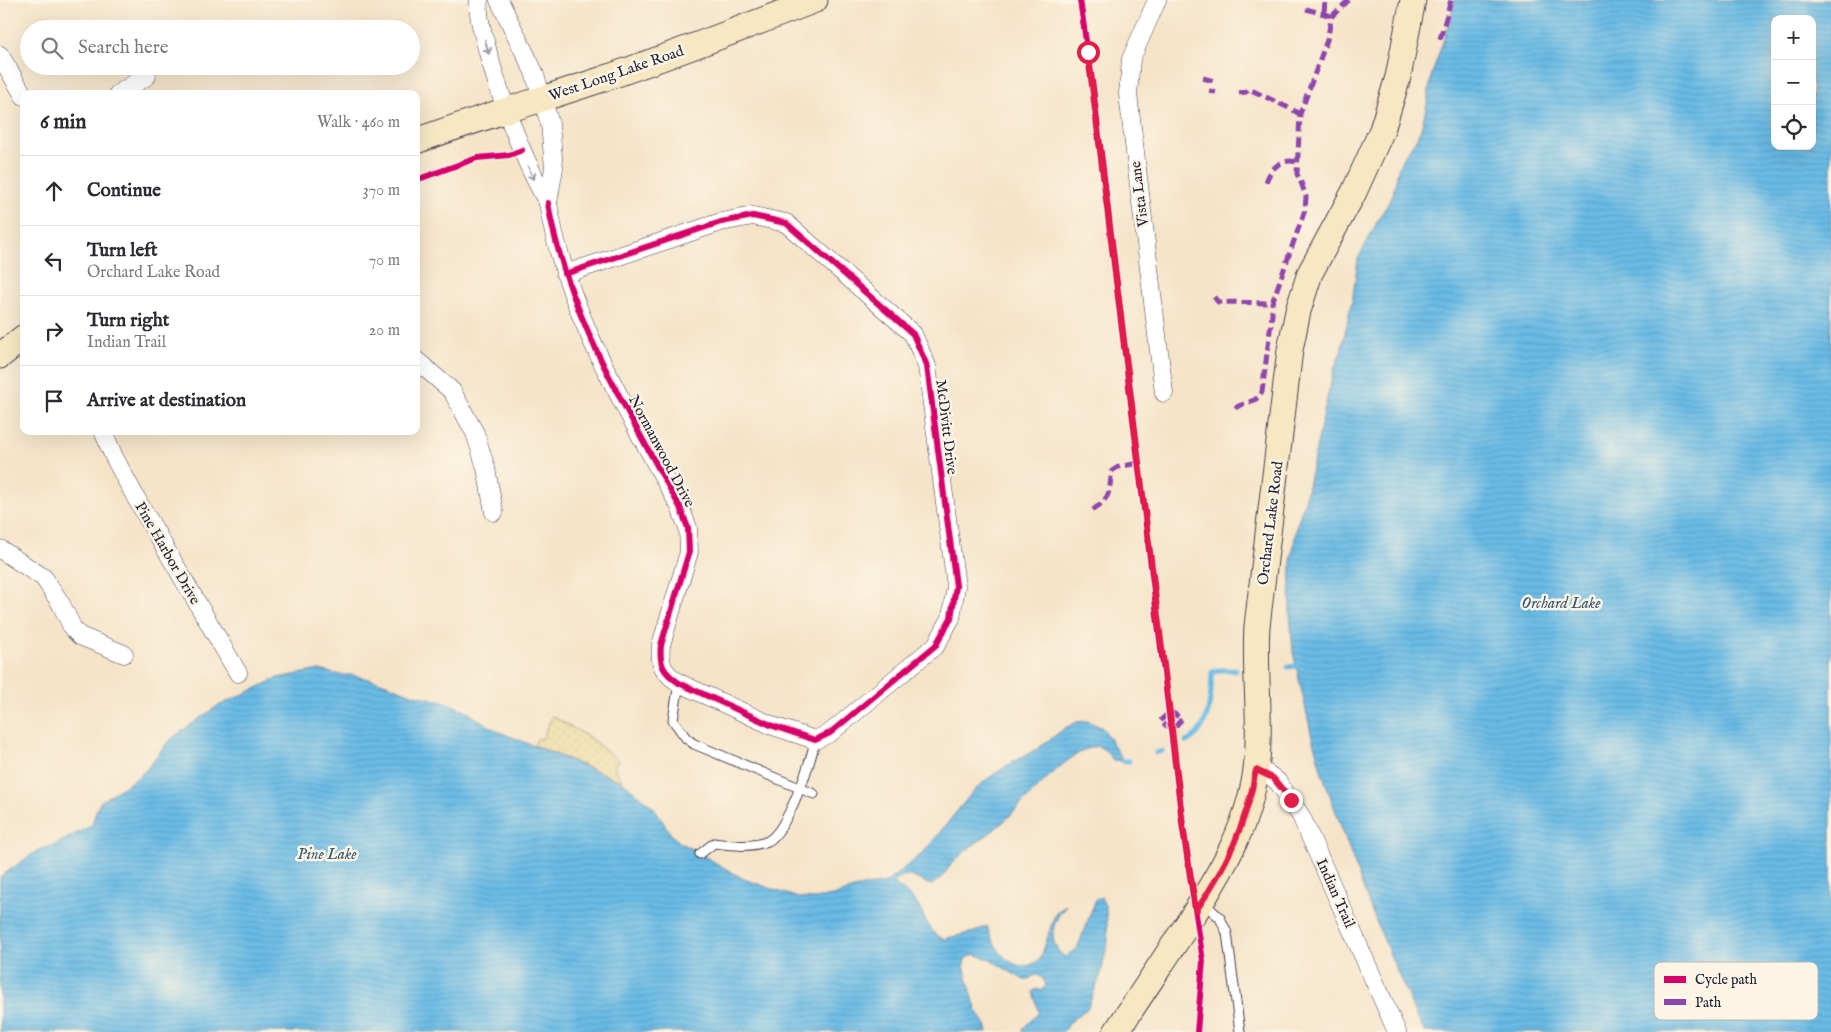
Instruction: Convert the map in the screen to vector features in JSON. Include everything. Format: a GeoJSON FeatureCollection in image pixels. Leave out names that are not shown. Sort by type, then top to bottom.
{"type":"FeatureCollection","features":[{"type":"Feature","properties":{"kind":"main road","name":"West Long Lake Road"},"geometry":{"type":"LineString","coordinates":[[420,140],[462,124],[506,112],[733,32],[815,0]]}},
{"type":"Feature","properties":{"kind":"main road","name":"Orchard Lake Road"},"geometry":{"type":"LineString","coordinates":[[1116,1032],[1221,872],[1239,835],[1249,806],[1256,770],[1258,741],[1255,669],[1256,626],[1290,350],[1298,311],[1310,273],[1354,192],[1382,130],[1398,77],[1414,0]]}},
{"type":"Feature","properties":{"kind":"main road"},"geometry":{"type":"LineString","coordinates":[[0,356],[20,340]]}},
{"type":"Feature","properties":{"kind":"street","name":"Normanwood Drive"},"geometry":{"type":"LineString","coordinates":[[479,0],[478,14],[506,112],[532,175],[548,203]]}},
{"type":"Feature","properties":{"kind":"street","name":"Normanwood Drive"},"geometry":{"type":"LineString","coordinates":[[499,0],[534,72],[550,124],[554,168],[548,203],[551,223],[565,274],[600,360],[680,507],[688,528],[689,552],[661,645],[660,659],[667,674],[679,683],[773,726],[815,740]]}},
{"type":"Feature","properties":{"kind":"street","name":"Vista Lane"},"geometry":{"type":"LineString","coordinates":[[1157,0],[1131,59],[1128,94],[1164,393]]}},
{"type":"Feature","properties":{"kind":"street"},"geometry":{"type":"LineString","coordinates":[[0,55],[20,90]]}},
{"type":"Feature","properties":{"kind":"street"},"geometry":{"type":"LineString","coordinates":[[124,90],[147,76]]}},
{"type":"Feature","properties":{"kind":"street","name":"McDivitt Drive"},"geometry":{"type":"LineString","coordinates":[[565,274],[721,222],[753,216],[786,223],[913,334],[927,366],[956,586],[951,618],[936,645],[830,733],[815,740]]}},
{"type":"Feature","properties":{"kind":"street"},"geometry":{"type":"LineString","coordinates":[[420,363],[452,391],[475,432],[486,468],[494,512]]}},
{"type":"Feature","properties":{"kind":"street","name":"Pine Harbor Drive"},"geometry":{"type":"LineString","coordinates":[[105,435],[114,458],[136,498],[238,673]]}},
{"type":"Feature","properties":{"kind":"street"},"geometry":{"type":"LineString","coordinates":[[0,549],[44,578],[61,604],[73,629],[80,636],[124,654]]}},
{"type":"Feature","properties":{"kind":"street","name":"Indian Trail"},"geometry":{"type":"LineString","coordinates":[[1256,770],[1268,774],[1278,782],[1301,816],[1397,1032]]}},
{"type":"Feature","properties":{"kind":"lane"},"geometry":{"type":"LineString","coordinates":[[679,683],[673,720],[686,738],[694,744],[814,794]]}},
{"type":"Feature","properties":{"kind":"lane"},"geometry":{"type":"LineString","coordinates":[[700,854],[714,843],[752,845],[767,842],[776,835],[788,817],[815,740]]}},
{"type":"Feature","properties":{"kind":"lane"},"geometry":{"type":"LineString","coordinates":[[1203,901],[1220,918],[1227,933],[1240,1032]]}},
{"type":"Feature","properties":{"kind":"sand"},"geometry":{"type":"Polygon","coordinates":[[[552,716],[590,738],[618,760],[614,768],[623,782],[534,745],[537,739],[542,739],[552,716]]]}},
{"type":"Feature","properties":{"kind":"water","name":"Orchard Lake"},"geometry":{"type":"Polygon","coordinates":[[[1454,0],[1831,0],[1831,1032],[1425,1032],[1416,1016],[1370,907],[1322,773],[1293,652],[1290,613],[1291,561],[1297,525],[1305,500],[1334,369],[1341,352],[1353,296],[1358,259],[1393,194],[1402,159],[1421,129],[1431,77],[1452,14],[1454,0]]]}},
{"type":"Feature","properties":{"kind":"water","name":"Pine Lake"},"geometry":{"type":"Polygon","coordinates":[[[319,670],[381,682],[412,694],[445,702],[464,710],[497,731],[623,782],[654,808],[672,836],[681,843],[744,879],[798,898],[814,899],[832,896],[863,886],[884,884],[923,853],[971,794],[986,780],[1077,722],[1087,721],[1103,728],[1123,761],[1113,760],[1105,750],[1098,746],[1086,749],[1061,766],[1003,822],[958,858],[936,882],[931,885],[911,876],[902,876],[894,883],[915,901],[933,932],[938,936],[943,939],[974,932],[987,926],[1000,952],[1012,962],[1025,966],[1040,960],[1055,914],[1066,905],[1055,923],[1054,942],[1058,950],[1065,957],[1077,949],[1096,899],[1101,897],[1106,908],[1108,941],[1101,974],[1087,1009],[1076,1016],[1062,1032],[1022,1032],[1025,1026],[1039,1012],[1033,992],[1046,986],[1043,980],[1035,975],[1024,980],[989,959],[974,954],[965,959],[964,966],[976,1009],[988,1032],[0,1032],[0,877],[38,850],[55,845],[92,825],[101,801],[137,778],[147,769],[166,744],[216,707],[278,678],[319,670]]]}},
{"type":"Feature","properties":{"kind":"waterway"},"geometry":{"type":"LineString","coordinates":[[1288,667],[1296,666]]}},
{"type":"Feature","properties":{"kind":"waterway"},"geometry":{"type":"LineString","coordinates":[[1186,742],[1194,737],[1205,721],[1210,702],[1212,672],[1236,670]]}},
{"type":"Feature","properties":{"kind":"waterway"},"geometry":{"type":"LineString","coordinates":[[1156,753],[1162,751]]}},
{"type":"Feature","properties":{"kind":"waterway"},"geometry":{"type":"LineString","coordinates":[[1123,761],[1129,761]]}},
{"type":"Feature","properties":{"kind":"marked path"},"geometry":{"type":"LineString","coordinates":[[1324,13],[1325,0]]}},
{"type":"Feature","properties":{"kind":"marked path"},"geometry":{"type":"LineString","coordinates":[[1235,408],[1254,400],[1262,392],[1272,303],[1305,210],[1306,197],[1297,174],[1300,114],[1327,40],[1332,16],[1349,0]]}},
{"type":"Feature","properties":{"kind":"marked path"},"geometry":{"type":"LineString","coordinates":[[1440,39],[1451,0]]}},
{"type":"Feature","properties":{"kind":"marked path"},"geometry":{"type":"LineString","coordinates":[[1306,9],[1332,16]]}},
{"type":"Feature","properties":{"kind":"marked path"},"geometry":{"type":"LineString","coordinates":[[1203,78],[1217,82]]}},
{"type":"Feature","properties":{"kind":"marked path"},"geometry":{"type":"LineString","coordinates":[[1239,93],[1246,92],[1249,89],[1300,114]]}},
{"type":"Feature","properties":{"kind":"marked path"},"geometry":{"type":"LineString","coordinates":[[1209,91],[1216,92]]}},
{"type":"Feature","properties":{"kind":"marked path"},"geometry":{"type":"LineString","coordinates":[[1266,182],[1277,165],[1286,161],[1297,162]]}},
{"type":"Feature","properties":{"kind":"marked path"},"geometry":{"type":"LineString","coordinates":[[1214,297],[1218,302],[1272,303]]}},
{"type":"Feature","properties":{"kind":"marked path"},"geometry":{"type":"LineString","coordinates":[[1093,510],[1107,497],[1112,471],[1118,467],[1139,463]]}},
{"type":"Feature","properties":{"kind":"marked path"},"geometry":{"type":"LineString","coordinates":[[1170,711],[1182,719],[1172,730],[1160,721],[1170,711]]}},
{"type":"Feature","properties":{"kind":"cycle path"},"geometry":{"type":"LineString","coordinates":[[1080,0],[1093,89],[1183,828],[1203,961],[1197,1032]]}},
{"type":"Feature","properties":{"kind":"cycle path"},"geometry":{"type":"LineString","coordinates":[[420,179],[477,158],[509,155],[522,150]]}},
{"type":"Feature","properties":{"kind":"cycle path"},"geometry":{"type":"LineString","coordinates":[[548,203],[557,244],[569,283],[584,322],[620,397],[680,507],[688,528],[689,552],[661,645],[663,667],[679,683],[773,726],[815,740],[830,733],[936,645],[951,618],[956,586],[927,366],[913,334],[786,223],[753,216],[721,222],[565,274]]}},
{"type":"Feature","properties":{"kind":"route"},"geometry":{"type":"LineString","coordinates":[[1088,52],[1183,828],[1196,911],[1221,872],[1239,835],[1249,806],[1256,770],[1268,774],[1278,782],[1291,800]]}}]}
